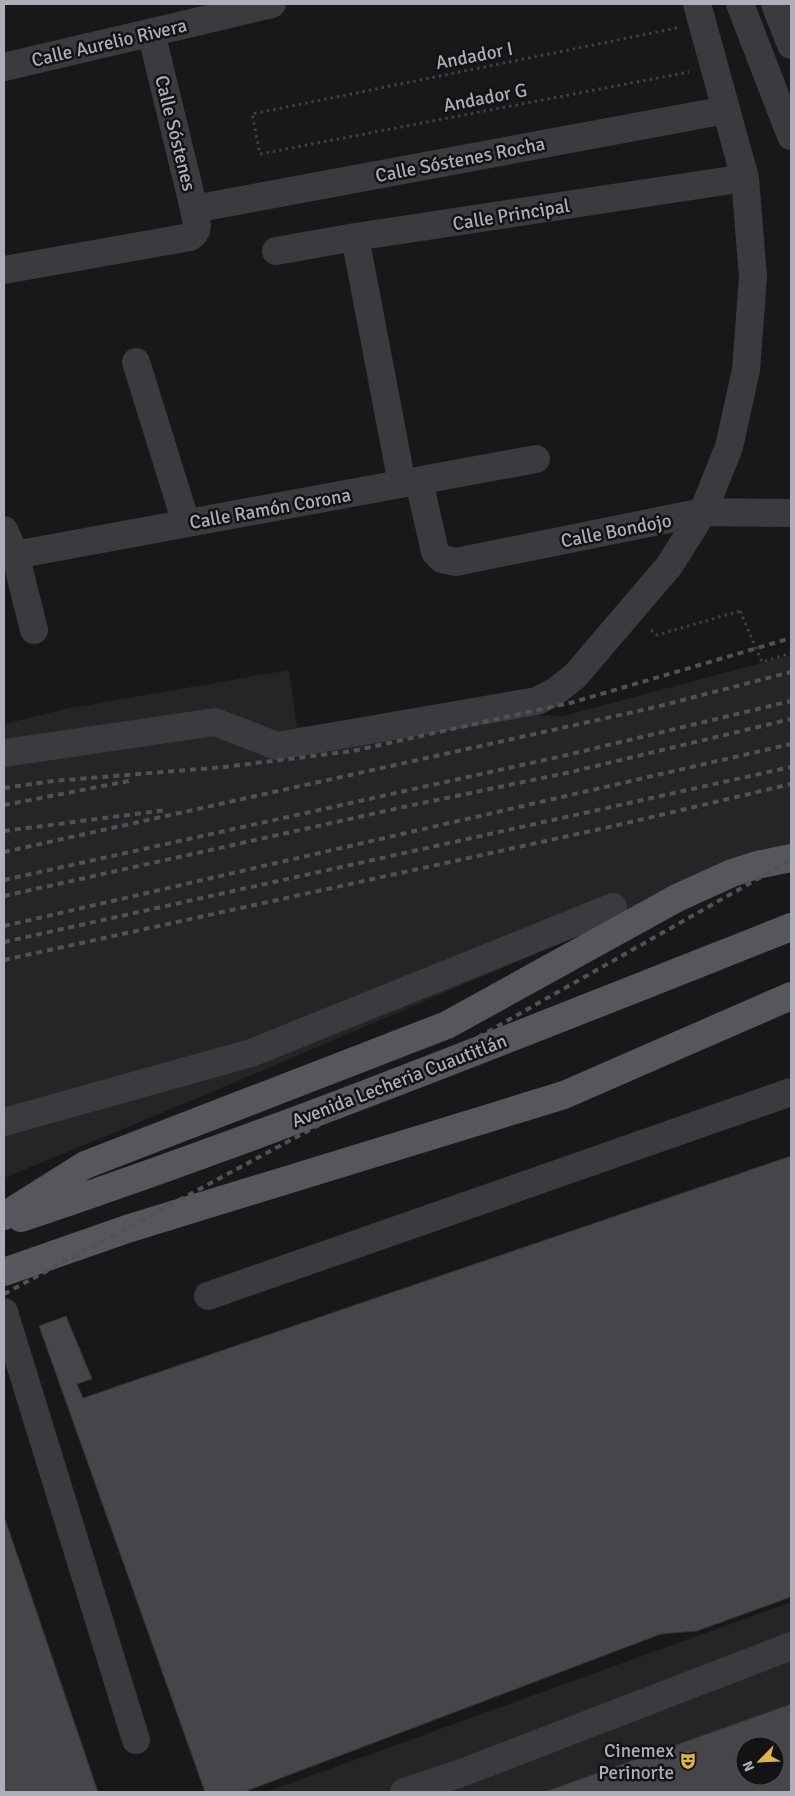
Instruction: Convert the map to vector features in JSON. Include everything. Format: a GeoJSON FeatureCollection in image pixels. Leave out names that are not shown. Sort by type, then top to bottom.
{"type":"FeatureCollection","features":[{"type":"Feature","properties":{"kind":"main road"},"geometry":{"type":"LineString","coordinates":[[4,1216],[85,1165],[447,1025],[677,898],[757,864],[791,858]]}},
{"type":"Feature","properties":{"kind":"main road","name":"Avenida Lecheria Cuautitlán"},"geometry":{"type":"LineString","coordinates":[[4,1223],[100,1191],[399,1082],[791,927]]}},
{"type":"Feature","properties":{"kind":"main road"},"geometry":{"type":"LineString","coordinates":[[4,1272],[127,1229],[564,1095],[791,996]]}},
{"type":"Feature","properties":{"kind":"street","name":"Calle Aurelio Rivera"},"geometry":{"type":"LineString","coordinates":[[4,67],[151,32],[207,11],[272,4]]}},
{"type":"Feature","properties":{"kind":"street"},"geometry":{"type":"LineString","coordinates":[[740,4],[791,136]]}},
{"type":"Feature","properties":{"kind":"street"},"geometry":{"type":"LineString","coordinates":[[775,4],[791,45]]}},
{"type":"Feature","properties":{"kind":"street"},"geometry":{"type":"LineString","coordinates":[[4,752],[215,722],[277,746],[537,701],[575,676],[669,566],[703,512],[729,447],[746,370],[753,277],[746,178],[699,13]]}},
{"type":"Feature","properties":{"kind":"street","name":"Calle Sóstenes"},"geometry":{"type":"LineString","coordinates":[[151,32],[194,222]]}},
{"type":"Feature","properties":{"kind":"street","name":"Calle Sóstenes Rocha"},"geometry":{"type":"LineString","coordinates":[[4,270],[190,237],[194,222],[726,110]]}},
{"type":"Feature","properties":{"kind":"street","name":"Calle Principal"},"geometry":{"type":"LineString","coordinates":[[276,251],[355,237],[746,178]]}},
{"type":"Feature","properties":{"kind":"street"},"geometry":{"type":"LineString","coordinates":[[355,237],[410,482]]}},
{"type":"Feature","properties":{"kind":"street"},"geometry":{"type":"LineString","coordinates":[[136,362],[186,524]]}},
{"type":"Feature","properties":{"kind":"street","name":"Calle Ramón Corona"},"geometry":{"type":"LineString","coordinates":[[9,556],[536,459]]}},
{"type":"Feature","properties":{"kind":"street","name":"Calle Bondojo"},"geometry":{"type":"LineString","coordinates":[[410,482],[435,552],[442,559],[456,562],[703,512],[791,513]]}},
{"type":"Feature","properties":{"kind":"street"},"geometry":{"type":"LineString","coordinates":[[4,530],[9,556],[34,630]]}},
{"type":"Feature","properties":{"kind":"street"},"geometry":{"type":"LineString","coordinates":[[4,1122],[251,1053],[613,907]]}},
{"type":"Feature","properties":{"kind":"street"},"geometry":{"type":"LineString","coordinates":[[208,1296],[791,1092]]}},
{"type":"Feature","properties":{"kind":"street"},"geometry":{"type":"LineString","coordinates":[[4,1312],[136,1740]]}},
{"type":"Feature","properties":{"kind":"street"},"geometry":{"type":"LineString","coordinates":[[404,1792],[467,1782],[791,1646]]}},
{"type":"Feature","properties":{"kind":"path","name":"Andador I"},"geometry":{"type":"LineString","coordinates":[[260,154],[252,114],[699,13]]}},
{"type":"Feature","properties":{"kind":"path","name":"Andador G"},"geometry":{"type":"LineString","coordinates":[[260,154],[714,68]]}},
{"type":"Feature","properties":{"kind":"path"},"geometry":{"type":"LineString","coordinates":[[630,611],[657,635],[740,611],[762,662],[791,653]]}},
{"type":"Feature","properties":{"kind":"shaded area"},"geometry":{"type":"Polygon","coordinates":[[[791,655],[791,845],[200,1097],[4,1178],[4,724],[65,709],[289,670],[297,727],[436,713],[563,716],[791,655]]]}},
{"type":"Feature","properties":{"kind":"shaded area"},"geometry":{"type":"Polygon","coordinates":[[[791,1602],[791,1792],[266,1792],[791,1602]]]}},
{"type":"Feature","properties":{"kind":"building"},"geometry":{"type":"Polygon","coordinates":[[[791,1156],[791,1597],[697,1631],[661,1634],[244,1792],[205,1792],[39,1326],[66,1316],[92,1379],[77,1384],[83,1398],[791,1156]]]}},
{"type":"Feature","properties":{"kind":"building"},"geometry":{"type":"Polygon","coordinates":[[[4,1516],[98,1792],[4,1792],[4,1516]]]}},
{"type":"Feature","properties":{"kind":"building","name":"Cinemex Perinorte"},"geometry":{"type":"Polygon","coordinates":[[[791,1704],[791,1792],[544,1792],[791,1704]]]}},
{"type":"Feature","properties":{"kind":"railway"},"geometry":{"type":"LineString","coordinates":[[4,788],[53,781],[224,767],[353,751],[574,702],[791,638]]}},
{"type":"Feature","properties":{"kind":"railway"},"geometry":{"type":"LineString","coordinates":[[4,852],[656,707],[791,672]]}},
{"type":"Feature","properties":{"kind":"railway"},"geometry":{"type":"LineString","coordinates":[[4,880],[567,755],[791,701]]}},
{"type":"Feature","properties":{"kind":"railway"},"geometry":{"type":"LineString","coordinates":[[4,896],[408,806],[571,772],[791,719]]}},
{"type":"Feature","properties":{"kind":"railway"},"geometry":{"type":"LineString","coordinates":[[4,926],[791,744]]}},
{"type":"Feature","properties":{"kind":"railway"},"geometry":{"type":"LineString","coordinates":[[4,942],[791,767]]}},
{"type":"Feature","properties":{"kind":"railway"},"geometry":{"type":"LineString","coordinates":[[4,805],[129,781]]}},
{"type":"Feature","properties":{"kind":"railway"},"geometry":{"type":"LineString","coordinates":[[4,960],[614,826],[791,784]]}},
{"type":"Feature","properties":{"kind":"railway"},"geometry":{"type":"LineString","coordinates":[[4,831],[166,810]]}},
{"type":"Feature","properties":{"kind":"railway"},"geometry":{"type":"LineString","coordinates":[[4,1294],[399,1082],[791,860]]}},
{"type":"Feature","properties":{"kind":"place","name":"Cinemex Perinorte"},"geometry":{"type":"Point","coordinates":[688,1761]}}]}
